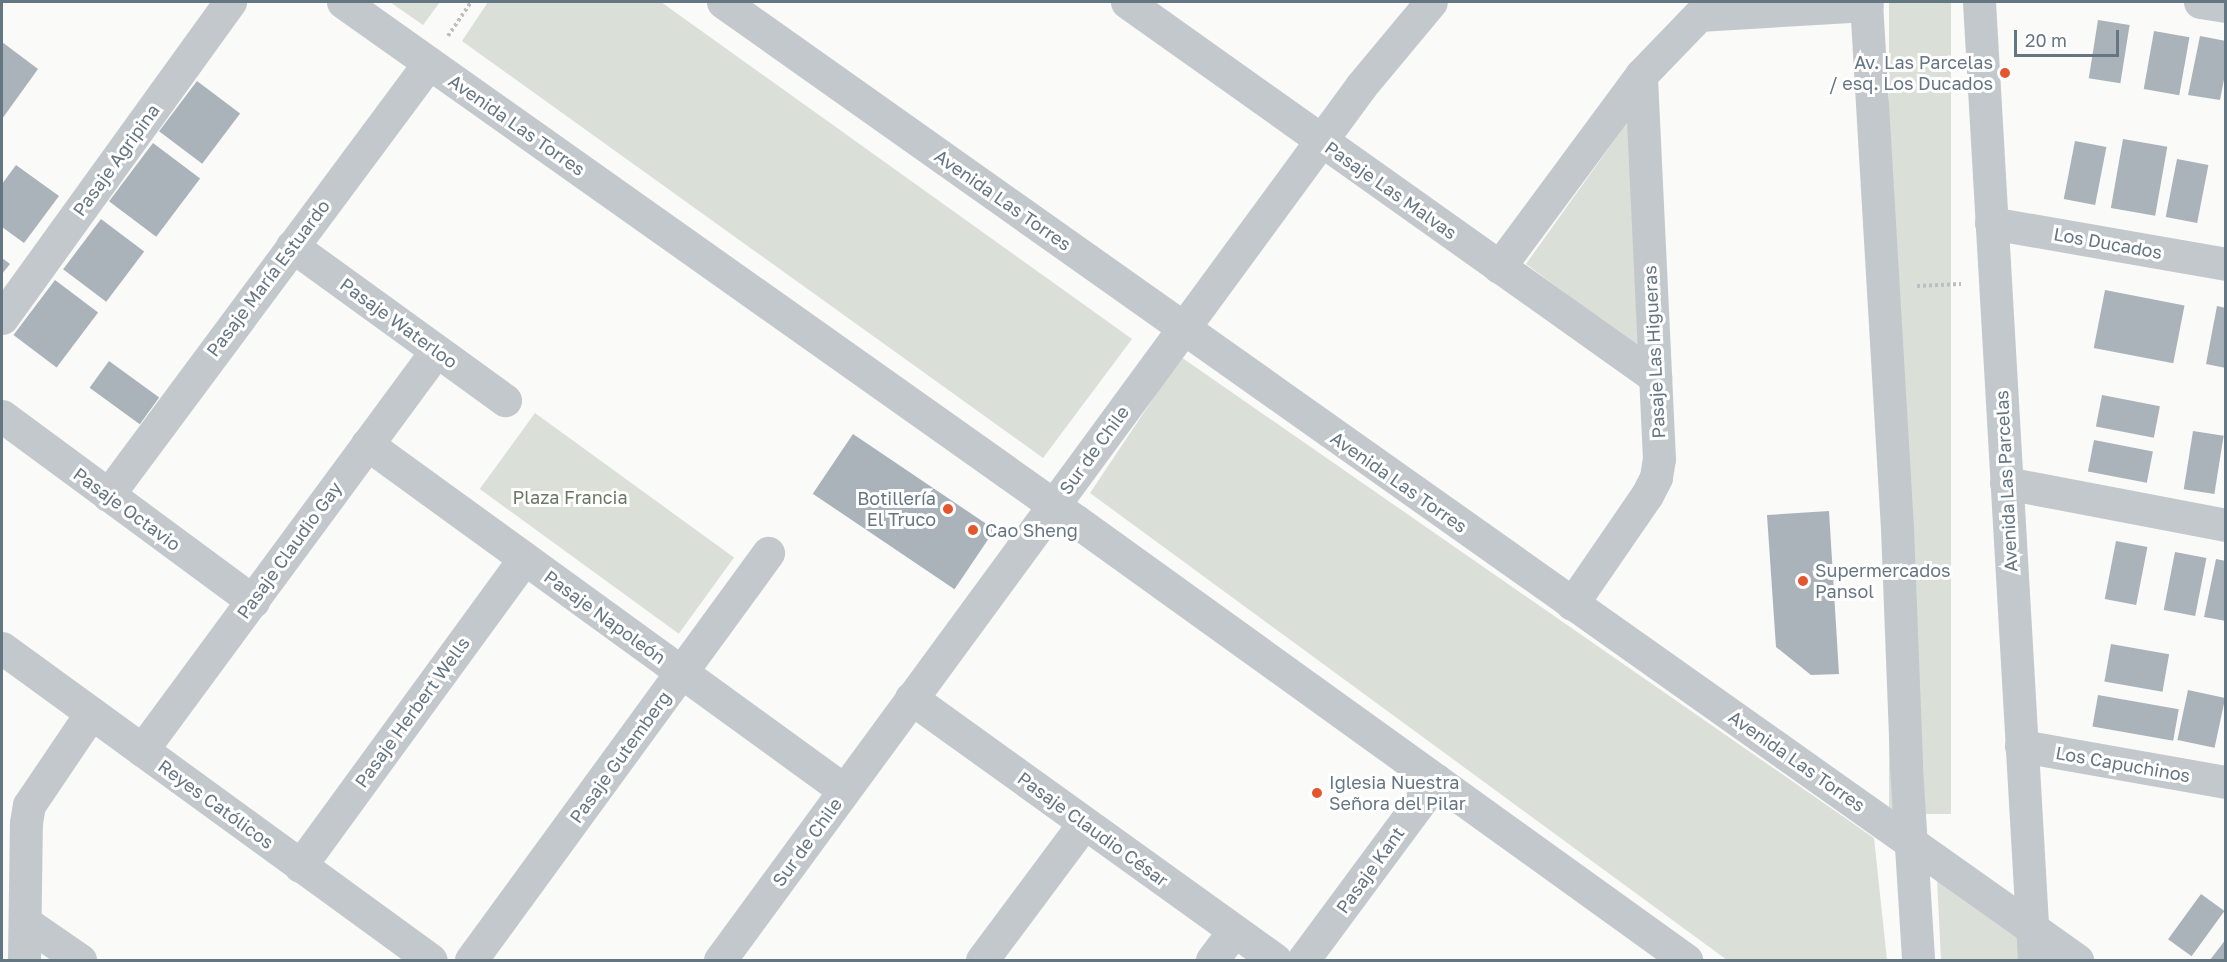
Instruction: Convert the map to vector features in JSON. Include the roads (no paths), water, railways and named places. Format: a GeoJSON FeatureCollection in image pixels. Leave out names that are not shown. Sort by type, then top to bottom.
{"type":"FeatureCollection","features":[{"type":"Feature","properties":{"kind":"street","name":"Pasaje Agripina"},"geometry":{"type":"LineString","coordinates":[[2,318],[230,2]]}},
{"type":"Feature","properties":{"kind":"street","name":"Avenida Las Torres"},"geometry":{"type":"LineString","coordinates":[[343,2],[1053,505],[1686,960]]}},
{"type":"Feature","properties":{"kind":"street","name":"Sur de Chile"},"geometry":{"type":"LineString","coordinates":[[720,960],[1361,86],[1431,2]]}},
{"type":"Feature","properties":{"kind":"street","name":"Avenida Las Parcelas"},"geometry":{"type":"LineString","coordinates":[[1979,2],[2034,960]]}},
{"type":"Feature","properties":{"kind":"street"},"geometry":{"type":"LineString","coordinates":[[2200,2],[2226,6]]}},
{"type":"Feature","properties":{"kind":"street","name":"Avenida Las Torres"},"geometry":{"type":"LineString","coordinates":[[727,3],[2076,960]]}},
{"type":"Feature","properties":{"kind":"street"},"geometry":{"type":"LineString","coordinates":[[1500,267],[1641,75],[1699,15],[1867,3],[1918,960]]}},
{"type":"Feature","properties":{"kind":"street","name":"Pasaje Las Malvas"},"geometry":{"type":"LineString","coordinates":[[1147,7],[1322,141],[1655,377]]}},
{"type":"Feature","properties":{"kind":"street","name":"Pasaje María Estuardo"},"geometry":{"type":"LineString","coordinates":[[108,495],[429,63]]}},
{"type":"Feature","properties":{"kind":"street","name":"Pasaje Las Higueras"},"geometry":{"type":"LineString","coordinates":[[1572,604],[1647,495],[1656,477],[1659,459],[1641,75]]}},
{"type":"Feature","properties":{"kind":"street","name":"Los Ducados"},"geometry":{"type":"LineString","coordinates":[[1991,223],[2226,264]]}},
{"type":"Feature","properties":{"kind":"street","name":"Pasaje Waterloo"},"geometry":{"type":"LineString","coordinates":[[292,246],[505,400]]}},
{"type":"Feature","properties":{"kind":"street","name":"Pasaje Claudio Gay"},"geometry":{"type":"LineString","coordinates":[[142,750],[436,351]]}},
{"type":"Feature","properties":{"kind":"street","name":"Pasaje Octavio"},"geometry":{"type":"LineString","coordinates":[[2,416],[253,601]]}},
{"type":"Feature","properties":{"kind":"street","name":"Pasaje Napoleón"},"geometry":{"type":"LineString","coordinates":[[367,444],[844,790]]}},
{"type":"Feature","properties":{"kind":"street"},"geometry":{"type":"LineString","coordinates":[[2006,483],[2226,525]]}},
{"type":"Feature","properties":{"kind":"street","name":"Pasaje Gutemberg"},"geometry":{"type":"LineString","coordinates":[[471,960],[768,553]]}},
{"type":"Feature","properties":{"kind":"street","name":"Pasaje Herbert Wells"},"geometry":{"type":"LineString","coordinates":[[300,866],[524,559]]}},
{"type":"Feature","properties":{"kind":"street","name":"Reyes Católicos"},"geometry":{"type":"LineString","coordinates":[[2,648],[431,960]]}},
{"type":"Feature","properties":{"kind":"street","name":"Pasaje Claudio César"},"geometry":{"type":"LineString","coordinates":[[911,698],[1275,960]]}},
{"type":"Feature","properties":{"kind":"street"},"geometry":{"type":"LineString","coordinates":[[24,960],[26,823],[29,805],[91,713]]}},
{"type":"Feature","properties":{"kind":"street","name":"Los Capuchinos"},"geometry":{"type":"LineString","coordinates":[[2021,746],[2226,783]]}},
{"type":"Feature","properties":{"kind":"street","name":"Pasaje Kant"},"geometry":{"type":"LineString","coordinates":[[1304,960],[1436,780]]}},
{"type":"Feature","properties":{"kind":"street"},"geometry":{"type":"LineString","coordinates":[[982,960],[1084,823]]}},
{"type":"Feature","properties":{"kind":"street"},"geometry":{"type":"LineString","coordinates":[[25,922],[80,960]]}},
{"type":"Feature","properties":{"kind":"street"},"geometry":{"type":"LineString","coordinates":[[1212,960],[1234,931]]}},
{"type":"Feature","properties":{"kind":"place","name":"Av. Las Parcelas / esq. Los Ducados"},"geometry":{"type":"Point","coordinates":[2005,73]}},
{"type":"Feature","properties":{"kind":"place","name":"Botillería El Truco"},"geometry":{"type":"Point","coordinates":[948,509]}},
{"type":"Feature","properties":{"kind":"place","name":"Cao Sheng"},"geometry":{"type":"Point","coordinates":[973,530]}},
{"type":"Feature","properties":{"kind":"place","name":"Supermercados Pansol"},"geometry":{"type":"Point","coordinates":[1803,581]}},
{"type":"Feature","properties":{"kind":"place","name":"Iglesia Nuestra Señora del Pilar"},"geometry":{"type":"Point","coordinates":[1317,793]}},
{"type":"Feature","properties":{"kind":"park label","name":"Plaza Francia"},"geometry":{"type":"Point","coordinates":[570,497]}}]}
